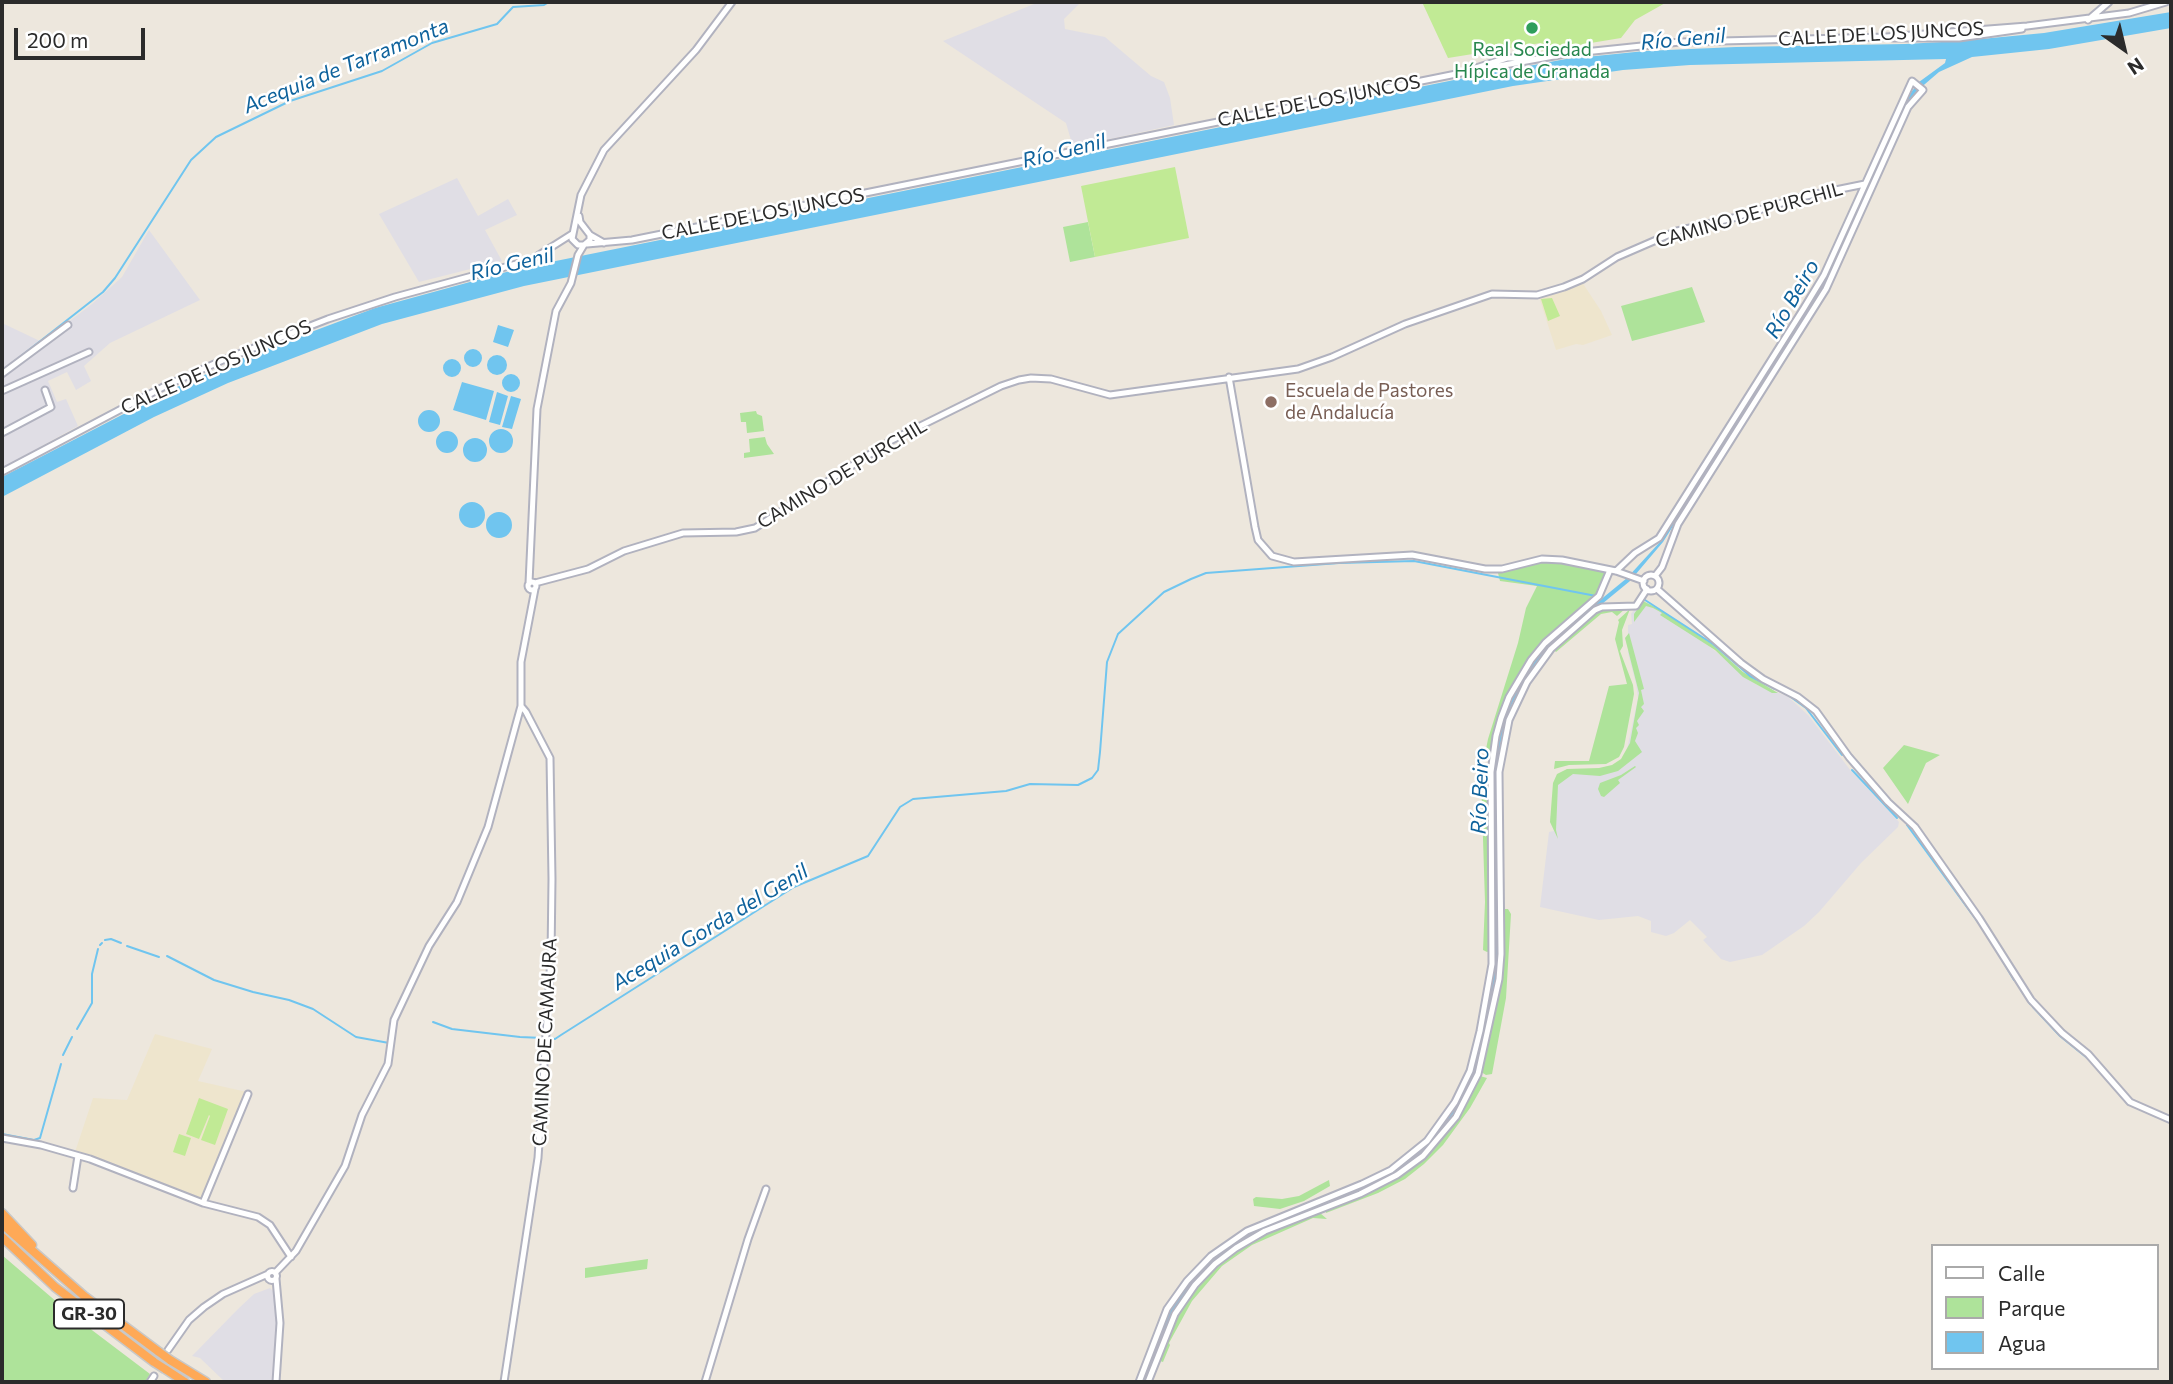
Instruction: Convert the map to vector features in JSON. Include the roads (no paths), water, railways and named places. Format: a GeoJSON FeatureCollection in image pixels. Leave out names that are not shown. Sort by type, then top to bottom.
{"type":"FeatureCollection","features":[{"type":"Feature","properties":{"kind":"highway"},"geometry":{"type":"LineString","coordinates":[[2,1213],[34,1248],[41,1260]]}},
{"type":"Feature","properties":{"kind":"highway","name":"GR-30"},"geometry":{"type":"LineString","coordinates":[[2,1224],[115,1321],[206,1382]]}},
{"type":"Feature","properties":{"kind":"highway","name":"GR-30"},"geometry":{"type":"LineString","coordinates":[[2,1237],[79,1306],[185,1382]]}},
{"type":"Feature","properties":{"kind":"highway"},"geometry":{"type":"LineString","coordinates":[[2,1244],[17,1258],[28,1263]]}},
{"type":"Feature","properties":{"kind":"street"},"geometry":{"type":"LineString","coordinates":[[578,255],[574,237],[577,211],[587,178],[604,150],[696,50],[732,2]]}},
{"type":"Feature","properties":{"kind":"street"},"geometry":{"type":"LineString","coordinates":[[2088,20],[2129,13],[2166,2]]}},
{"type":"Feature","properties":{"kind":"street"},"geometry":{"type":"LineString","coordinates":[[2088,20],[2108,3]]}},
{"type":"Feature","properties":{"kind":"street","name":"CALLE DE LOS JUNCOS"},"geometry":{"type":"LineString","coordinates":[[2,472],[165,386],[223,360],[384,300],[531,260],[574,237],[586,244],[632,240],[1471,71],[1488,62],[1507,58],[1534,59],[1681,42],[1886,37],[1896,39],[1923,36],[1959,38],[2015,31],[2027,26],[2088,20]]}},
{"type":"Feature","properties":{"kind":"street","name":"CAMINO DE PURCHIL"},"geometry":{"type":"LineString","coordinates":[[533,585],[588,569],[624,551],[683,533],[736,532],[755,528],[892,440],[990,391],[1019,380],[1051,379],[1110,395],[1229,377],[1279,373],[1315,363],[1405,324],[1492,294],[1525,296],[1552,292],[1583,279],[1617,257],[1677,231],[1733,218],[1801,197],[1865,184],[1918,86],[1826,289],[1678,524],[1662,567],[1655,576]]}},
{"type":"Feature","properties":{"kind":"street"},"geometry":{"type":"LineString","coordinates":[[1139,1382],[1167,1310],[1187,1281],[1210,1256],[1247,1231],[1391,1170],[1427,1141],[1455,1102],[1470,1071],[1492,964],[1491,772],[1496,736],[1509,697],[1531,660],[1545,643],[1598,596],[1613,570],[1658,538],[1824,275],[1865,184]]}},
{"type":"Feature","properties":{"kind":"street"},"geometry":{"type":"LineString","coordinates":[[577,211],[584,227],[604,243]]}},
{"type":"Feature","properties":{"kind":"street"},"geometry":{"type":"LineString","coordinates":[[574,237],[584,227]]}},
{"type":"Feature","properties":{"kind":"street"},"geometry":{"type":"LineString","coordinates":[[163,1351],[197,1312],[223,1294],[255,1280],[272,1277],[291,1257],[307,1234],[345,1167],[362,1115],[388,1063],[392,1050],[394,1020],[429,946],[457,902],[488,827],[521,706],[521,662],[532,606],[537,410],[556,312],[571,283],[578,255],[590,234]]}},
{"type":"Feature","properties":{"kind":"street"},"geometry":{"type":"LineString","coordinates":[[2,374],[68,325]]}},
{"type":"Feature","properties":{"kind":"street"},"geometry":{"type":"LineString","coordinates":[[2,391],[89,352]]}},
{"type":"Feature","properties":{"kind":"street"},"geometry":{"type":"LineString","coordinates":[[1229,377],[1258,540],[1272,556],[1282,561],[1294,562],[1412,555],[1493,569],[1542,559],[1562,560],[1631,576],[1644,581],[1647,589]]}},
{"type":"Feature","properties":{"kind":"street"},"geometry":{"type":"LineString","coordinates":[[2,433],[51,407],[46,390]]}},
{"type":"Feature","properties":{"kind":"street"},"geometry":{"type":"LineString","coordinates":[[1644,581],[1648,576],[1655,576],[1659,582],[1657,589]]}},
{"type":"Feature","properties":{"kind":"street"},"geometry":{"type":"LineString","coordinates":[[1647,589],[1657,589],[1741,663],[1816,711],[1849,757],[1888,802],[1915,827],[1979,918],[2031,1000],[2062,1033],[2088,1054],[2130,1102],[2171,1119]]}},
{"type":"Feature","properties":{"kind":"street"},"geometry":{"type":"LineString","coordinates":[[1148,1382],[1175,1314],[1195,1285],[1215,1264],[1265,1231],[1360,1194],[1397,1175],[1429,1149],[1456,1117],[1478,1074],[1499,979],[1499,772],[1509,720],[1527,682],[1551,649],[1595,610],[1602,607],[1636,606],[1647,589]]}},
{"type":"Feature","properties":{"kind":"street","name":"CAMINO DE CAMAURA"},"geometry":{"type":"LineString","coordinates":[[504,1382],[538,1158],[551,957],[550,758],[521,706]]}},
{"type":"Feature","properties":{"kind":"street"},"geometry":{"type":"LineString","coordinates":[[203,1203],[248,1094]]}},
{"type":"Feature","properties":{"kind":"street"},"geometry":{"type":"LineString","coordinates":[[2,1138],[41,1145],[78,1156],[203,1203],[249,1214],[265,1221],[277,1234],[291,1257]]}},
{"type":"Feature","properties":{"kind":"street"},"geometry":{"type":"LineString","coordinates":[[73,1188],[78,1156]]}},
{"type":"Feature","properties":{"kind":"street"},"geometry":{"type":"LineString","coordinates":[[705,1382],[766,1189]]}},
{"type":"Feature","properties":{"kind":"street"},"geometry":{"type":"LineString","coordinates":[[272,1277],[280,1323],[276,1382]]}},
{"type":"Feature","properties":{"kind":"water"},"geometry":{"type":"Polygon","coordinates":[[[2171,12],[2171,28],[2049,49],[1972,57],[1939,72],[1918,90],[1904,111],[1823,289],[1663,542],[1630,581],[1552,645],[1525,679],[1511,706],[1502,735],[1496,772],[1498,966],[1477,1067],[1461,1103],[1432,1143],[1391,1176],[1253,1233],[1216,1259],[1194,1281],[1173,1312],[1145,1382],[1141,1382],[1170,1310],[1192,1279],[1214,1257],[1248,1233],[1361,1187],[1396,1169],[1426,1144],[1458,1103],[1474,1066],[1493,976],[1493,772],[1499,734],[1508,705],[1531,664],[1549,642],[1627,578],[1659,543],[1820,287],[1906,99],[1919,82],[1945,63],[1946,59],[1690,65],[1623,70],[1513,86],[524,286],[382,324],[228,383],[154,417],[2,497],[2,477],[170,390],[250,355],[375,308],[521,268],[1566,59],[1645,51],[1960,41],[2044,33],[2171,12]]]}},
{"type":"Feature","properties":{"kind":"water"},"geometry":{"type":"Polygon","coordinates":[[[498,325],[514,330],[508,347],[493,342],[498,325]]]}},
{"type":"Feature","properties":{"kind":"water"},"geometry":{"type":"Polygon","coordinates":[[[469,349],[477,349],[482,358],[480,365],[469,367],[464,362],[464,354],[469,349]]]}},
{"type":"Feature","properties":{"kind":"water"},"geometry":{"type":"Polygon","coordinates":[[[497,355],[504,358],[507,365],[504,372],[497,375],[490,372],[487,365],[490,358],[497,355]]]}},
{"type":"Feature","properties":{"kind":"water"},"geometry":{"type":"Polygon","coordinates":[[[452,359],[458,362],[461,368],[458,374],[452,377],[446,374],[443,368],[446,362],[452,359]]]}},
{"type":"Feature","properties":{"kind":"water"},"geometry":{"type":"Polygon","coordinates":[[[507,374],[515,374],[520,383],[518,390],[507,392],[502,387],[502,379],[507,374]]]}},
{"type":"Feature","properties":{"kind":"water"},"geometry":{"type":"Polygon","coordinates":[[[462,382],[494,391],[486,420],[453,410],[462,382]]]}},
{"type":"Feature","properties":{"kind":"water"},"geometry":{"type":"Polygon","coordinates":[[[497,392],[508,396],[500,425],[489,422],[497,392]]]}},
{"type":"Feature","properties":{"kind":"water"},"geometry":{"type":"Polygon","coordinates":[[[511,396],[521,399],[512,429],[502,427],[511,396]]]}},
{"type":"Feature","properties":{"kind":"water"},"geometry":{"type":"Polygon","coordinates":[[[425,410],[433,410],[440,417],[440,425],[433,432],[425,432],[418,425],[418,417],[425,410]]]}},
{"type":"Feature","properties":{"kind":"water"},"geometry":{"type":"Polygon","coordinates":[[[501,429],[512,436],[513,441],[506,452],[501,453],[490,446],[489,441],[496,430],[501,429]]]}},
{"type":"Feature","properties":{"kind":"water"},"geometry":{"type":"Polygon","coordinates":[[[443,431],[451,431],[458,438],[458,446],[451,453],[443,453],[436,446],[436,438],[443,431]]]}},
{"type":"Feature","properties":{"kind":"water"},"geometry":{"type":"Polygon","coordinates":[[[475,438],[486,445],[487,450],[480,461],[475,462],[464,455],[463,450],[470,439],[475,438]]]}},
{"type":"Feature","properties":{"kind":"water"},"geometry":{"type":"Polygon","coordinates":[[[472,502],[481,506],[485,515],[481,524],[472,528],[463,524],[459,515],[463,506],[472,502]]]}},
{"type":"Feature","properties":{"kind":"water"},"geometry":{"type":"Polygon","coordinates":[[[499,512],[508,516],[512,525],[508,534],[499,538],[490,534],[486,525],[490,516],[499,512]]]}},
{"type":"Feature","properties":{"kind":"waterway","name":"Acequia de Tarramonta"},"geometry":{"type":"LineString","coordinates":[[11,364],[103,292],[115,278],[191,160],[216,137],[290,101],[382,71],[432,43],[497,24],[513,7],[544,5],[549,2]]}},
{"type":"Feature","properties":{"kind":"waterway","name":"Acequia Gorda del Genil"},"geometry":{"type":"LineString","coordinates":[[549,1038],[555,1039],[794,887],[868,856],[900,807],[913,799],[1006,791],[1030,784],[1078,785],[1092,778],[1098,770],[1107,662],[1118,634],[1164,592],[1191,579],[1206,573],[1339,563],[1414,561],[1596,596]]}},
{"type":"Feature","properties":{"kind":"waterway","name":"Acequia Gorda del Genil"},"geometry":{"type":"LineString","coordinates":[[1645,600],[1713,644],[1750,676],[1775,689]]}},
{"type":"Feature","properties":{"kind":"waterway","name":"Acequia Gorda del Genil"},"geometry":{"type":"LineString","coordinates":[[1788,695],[1806,708],[1842,755]]}},
{"type":"Feature","properties":{"kind":"waterway","name":"Acequia Gorda del Genil"},"geometry":{"type":"LineString","coordinates":[[1852,770],[1897,818]]}},
{"type":"Feature","properties":{"kind":"waterway","name":"Acequia Gorda del Genil"},"geometry":{"type":"LineString","coordinates":[[1907,825],[1980,925]]}},
{"type":"Feature","properties":{"kind":"waterway","name":"Acequia Gorda del Genil"},"geometry":{"type":"LineString","coordinates":[[105,940],[121,943]]}},
{"type":"Feature","properties":{"kind":"waterway","name":"Acequia Gorda del Genil"},"geometry":{"type":"LineString","coordinates":[[1992,943],[2014,980]]}},
{"type":"Feature","properties":{"kind":"waterway","name":"Acequia Gorda del Genil"},"geometry":{"type":"LineString","coordinates":[[127,946],[159,957]]}},
{"type":"Feature","properties":{"kind":"waterway","name":"Acequia Gorda del Genil"},"geometry":{"type":"LineString","coordinates":[[77,1029],[92,1003],[92,974],[98,949]]}},
{"type":"Feature","properties":{"kind":"waterway","name":"Acequia Gorda del Genil"},"geometry":{"type":"LineString","coordinates":[[167,956],[214,980],[313,1009],[356,1037],[389,1043]]}},
{"type":"Feature","properties":{"kind":"waterway","name":"Acequia Gorda del Genil"},"geometry":{"type":"LineString","coordinates":[[2021,990],[2027,999]]}},
{"type":"Feature","properties":{"kind":"waterway","name":"Acequia Gorda del Genil"},"geometry":{"type":"LineString","coordinates":[[2033,1007],[2060,1036],[2091,1061]]}},
{"type":"Feature","properties":{"kind":"waterway","name":"Acequia Gorda del Genil"},"geometry":{"type":"LineString","coordinates":[[433,1022],[452,1029],[543,1038]]}},
{"type":"Feature","properties":{"kind":"waterway","name":"Acequia Gorda del Genil"},"geometry":{"type":"LineString","coordinates":[[63,1055],[72,1037]]}},
{"type":"Feature","properties":{"kind":"waterway","name":"Acequia Gorda del Genil"},"geometry":{"type":"LineString","coordinates":[[2,1134],[34,1140],[40,1138],[61,1064]]}},
{"type":"Feature","properties":{"kind":"waterway","name":"Acequia Gorda del Genil"},"geometry":{"type":"LineString","coordinates":[[2101,1073],[2127,1103],[2157,1117]]}},
{"type":"Feature","properties":{"kind":"place","name":"Real Sociedad Hípica de Granada"},"geometry":{"type":"Point","coordinates":[1532,28]}},
{"type":"Feature","properties":{"kind":"place","name":"Escuela de Pastores de Andalucía"},"geometry":{"type":"Point","coordinates":[1271,402]}},
{"type":"Feature","properties":{"kind":"water label","name":"Río Genil"},"geometry":{"type":"Point","coordinates":[1683,39]}},
{"type":"Feature","properties":{"kind":"water label","name":"Río Genil"},"geometry":{"type":"Point","coordinates":[1064,151]}},
{"type":"Feature","properties":{"kind":"water label","name":"Río Genil"},"geometry":{"type":"Point","coordinates":[512,264]}},
{"type":"Feature","properties":{"kind":"water label","name":"Río Beiro"},"geometry":{"type":"Point","coordinates":[1792,299]}},
{"type":"Feature","properties":{"kind":"water label","name":"Río Beiro"},"geometry":{"type":"Point","coordinates":[1480,791]}}]}
